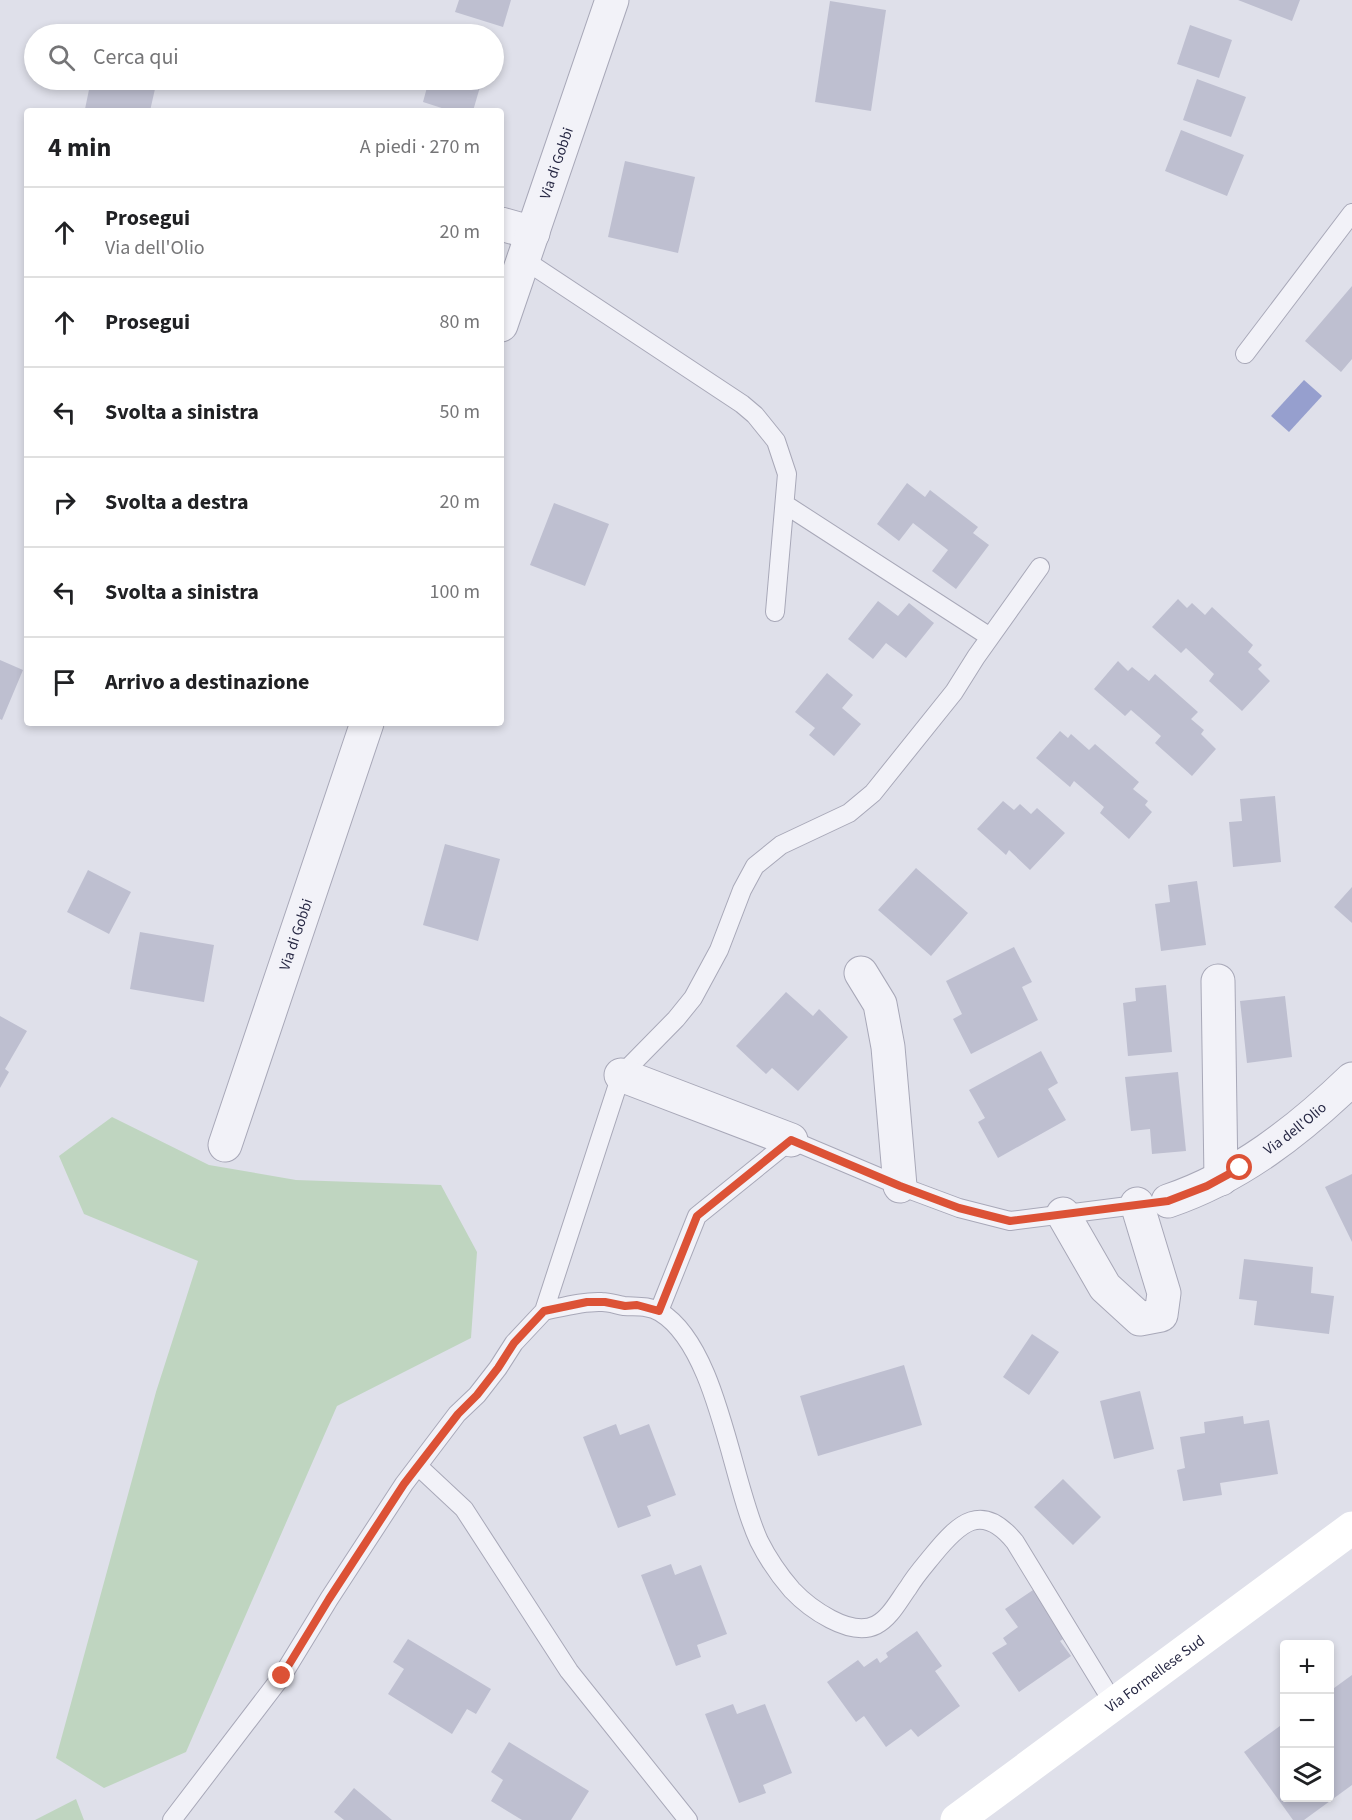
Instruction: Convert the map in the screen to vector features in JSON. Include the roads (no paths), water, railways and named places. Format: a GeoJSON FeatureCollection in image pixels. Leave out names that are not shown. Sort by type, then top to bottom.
{"type":"FeatureCollection","features":[{"type":"Feature","properties":{"kind":"street","name":"Via di Gobbi"},"geometry":{"type":"LineString","coordinates":[[504,316],[612,0]]}},
{"type":"Feature","properties":{"kind":"street"},"geometry":{"type":"LineString","coordinates":[[504,226],[528,246]]}},
{"type":"Feature","properties":{"kind":"street","name":"Via di Gobbi"},"geometry":{"type":"LineString","coordinates":[[225,1145],[366,726]]}},
{"type":"Feature","properties":{"kind":"street"},"geometry":{"type":"LineString","coordinates":[[861,973],[880,1004],[886,1036],[900,1186]]}},
{"type":"Feature","properties":{"kind":"street"},"geometry":{"type":"LineString","coordinates":[[1218,981],[1221,1179]]}},
{"type":"Feature","properties":{"kind":"street"},"geometry":{"type":"LineString","coordinates":[[621,1075],[791,1140]]}},
{"type":"Feature","properties":{"kind":"street","name":"Via dell'Olio"},"geometry":{"type":"LineString","coordinates":[[1152,1203],[1221,1179],[1281,1141],[1352,1079]]}},
{"type":"Feature","properties":{"kind":"street"},"geometry":{"type":"LineString","coordinates":[[1063,1214],[1105,1287],[1140,1319],[1161,1316],[1164,1293],[1152,1203]]}},
{"type":"Feature","properties":{"kind":"street","name":"Via Formellese Sud"},"geometry":{"type":"LineString","coordinates":[[957,1820],[1352,1528]]}},
{"type":"Feature","properties":{"kind":"lane"},"geometry":{"type":"LineString","coordinates":[[1245,354],[1352,213]]}},
{"type":"Feature","properties":{"kind":"lane"},"geometry":{"type":"LineString","coordinates":[[528,246],[742,404],[755,415],[776,441],[788,482],[775,612]]}},
{"type":"Feature","properties":{"kind":"lane"},"geometry":{"type":"LineString","coordinates":[[786,505],[990,637]]}},
{"type":"Feature","properties":{"kind":"lane"},"geometry":{"type":"LineString","coordinates":[[172,1820],[282,1676],[368,1538],[418,1466],[458,1414],[477,1395],[514,1343],[544,1311],[621,1075],[676,1019],[693,998],[719,950],[742,890],[755,866],[781,845],[849,813],[873,793],[954,692],[1040,567]]}},
{"type":"Feature","properties":{"kind":"lane"},"geometry":{"type":"LineString","coordinates":[[659,1311],[697,1216],[791,1140],[959,1208],[1010,1221],[1152,1203]]}},
{"type":"Feature","properties":{"kind":"lane"},"geometry":{"type":"LineString","coordinates":[[544,1311],[587,1302],[637,1305],[659,1311],[674,1325],[697,1357],[711,1388],[758,1540],[768,1559],[794,1592],[824,1616],[852,1627],[875,1626],[894,1608],[910,1584],[953,1531],[965,1523],[977,1520],[993,1522],[1015,1542],[1114,1704]]}},
{"type":"Feature","properties":{"kind":"lane"},"geometry":{"type":"LineString","coordinates":[[418,1466],[464,1509],[570,1671],[688,1820]]}},
{"type":"Feature","properties":{"kind":"water"},"geometry":{"type":"Polygon","coordinates":[[[1304,380],[1322,396],[1289,432],[1271,416],[1304,380]]]}}]}
